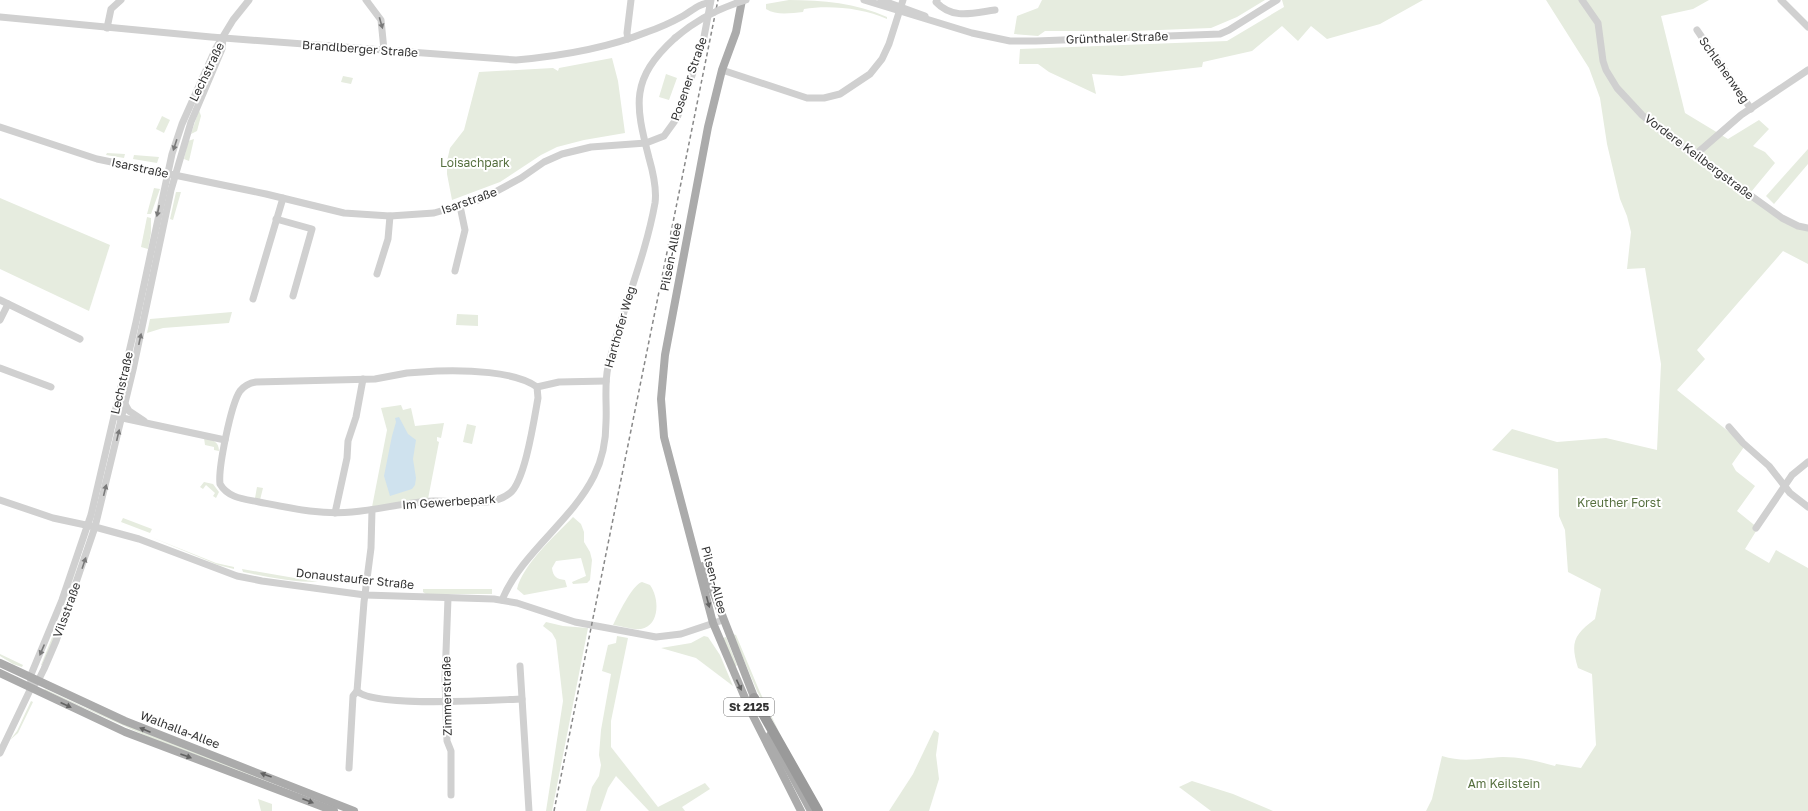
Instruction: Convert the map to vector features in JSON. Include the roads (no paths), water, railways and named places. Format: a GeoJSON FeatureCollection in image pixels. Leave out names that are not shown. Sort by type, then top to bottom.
{"type":"FeatureCollection","features":[{"type":"Feature","properties":{"kind":"highway"},"geometry":{"type":"LineString","coordinates":[[754,698],[818,811]]}},
{"type":"Feature","properties":{"kind":"main road","name":"Pilsen-Allee"},"geometry":{"type":"LineString","coordinates":[[713,623],[664,436],[662,381],[666,348],[708,127],[722,70],[736,32],[742,0]]}},
{"type":"Feature","properties":{"kind":"main road","name":"Pilsen-Allee"},"geometry":{"type":"LineString","coordinates":[[686,520],[723,620]]}},
{"type":"Feature","properties":{"kind":"main road"},"geometry":{"type":"LineString","coordinates":[[723,620],[754,698]]}},
{"type":"Feature","properties":{"kind":"main road","name":"St 2125"},"geometry":{"type":"LineString","coordinates":[[713,623],[733,671],[797,809]]}},
{"type":"Feature","properties":{"kind":"main road","name":"Walhalla-Allee"},"geometry":{"type":"LineString","coordinates":[[0,663],[97,709],[166,739],[272,778],[354,811]]}},
{"type":"Feature","properties":{"kind":"main road"},"geometry":{"type":"LineString","coordinates":[[733,671],[741,667]]}},
{"type":"Feature","properties":{"kind":"main road","name":"Walhalla-Allee"},"geometry":{"type":"LineString","coordinates":[[0,673],[162,747],[334,811]]}},
{"type":"Feature","properties":{"kind":"main road","name":"St 2125"},"geometry":{"type":"LineString","coordinates":[[754,698],[774,743],[811,811]]}},
{"type":"Feature","properties":{"kind":"street"},"geometry":{"type":"LineString","coordinates":[[107,28],[111,10],[121,0]]}},
{"type":"Feature","properties":{"kind":"street"},"geometry":{"type":"LineString","coordinates":[[223,38],[249,0]]}},
{"type":"Feature","properties":{"kind":"street"},"geometry":{"type":"LineString","coordinates":[[366,0],[374,7],[381,20],[384,50]]}},
{"type":"Feature","properties":{"kind":"street"},"geometry":{"type":"LineString","coordinates":[[628,39],[627,33],[631,0]]}},
{"type":"Feature","properties":{"kind":"street","name":"Harthofer Weg"},"geometry":{"type":"LineString","coordinates":[[502,600],[517,574],[576,504],[594,475],[605,440],[606,382],[608,366],[655,202],[655,186],[639,114],[641,84],[659,53],[675,38],[698,21],[714,12],[746,0]]}},
{"type":"Feature","properties":{"kind":"street","name":"Grünthaler Straße"},"geometry":{"type":"LineString","coordinates":[[864,0],[901,6]]}},
{"type":"Feature","properties":{"kind":"street","name":"Grünthaler Straße"},"geometry":{"type":"LineString","coordinates":[[881,0],[901,6],[949,26],[992,38],[1036,41],[1220,34],[1277,0]]}},
{"type":"Feature","properties":{"kind":"street"},"geometry":{"type":"LineString","coordinates":[[937,0],[936,2],[943,10],[959,15],[995,10]]}},
{"type":"Feature","properties":{"kind":"street","name":"Vordere Keilbergstraße"},"geometry":{"type":"LineString","coordinates":[[1582,0],[1598,23],[1603,61],[1606,70],[1617,88],[1642,115],[1695,156],[1782,218],[1798,226],[1808,228]]}},
{"type":"Feature","properties":{"kind":"street"},"geometry":{"type":"LineString","coordinates":[[1781,0],[1808,27]]}},
{"type":"Feature","properties":{"kind":"street","name":"Brandlberger Straße"},"geometry":{"type":"LineString","coordinates":[[0,17],[223,38],[516,60],[582,52],[628,39],[682,16],[697,6],[710,2]]}},
{"type":"Feature","properties":{"kind":"street","name":"Posener Straße"},"geometry":{"type":"LineString","coordinates":[[646,143],[664,136],[677,118],[701,49],[710,2]]}},
{"type":"Feature","properties":{"kind":"street"},"geometry":{"type":"LineString","coordinates":[[722,70],[799,96],[816,99],[832,97],[864,80],[876,68],[890,44],[901,6]]}},
{"type":"Feature","properties":{"kind":"street","name":"Schlehenweg"},"geometry":{"type":"LineString","coordinates":[[1697,30],[1752,109]]}},
{"type":"Feature","properties":{"kind":"street","name":"Lechstraße"},"geometry":{"type":"LineString","coordinates":[[95,527],[166,173],[182,124],[216,48],[223,38]]}},
{"type":"Feature","properties":{"kind":"street","name":"Lechstraße"},"geometry":{"type":"LineString","coordinates":[[87,526],[118,417],[125,404],[175,176],[194,117],[222,49],[223,38]]}},
{"type":"Feature","properties":{"kind":"street"},"geometry":{"type":"LineString","coordinates":[[1695,156],[1726,127],[1808,70]]}},
{"type":"Feature","properties":{"kind":"street","name":"Isarstraße"},"geometry":{"type":"LineString","coordinates":[[0,127],[97,159],[282,198],[344,213],[390,216],[424,214],[460,206],[501,190],[544,162],[562,154],[591,147],[646,143]]}},
{"type":"Feature","properties":{"kind":"street"},"geometry":{"type":"LineString","coordinates":[[253,299],[282,198]]}},
{"type":"Feature","properties":{"kind":"street"},"geometry":{"type":"LineString","coordinates":[[455,271],[465,230],[460,206]]}},
{"type":"Feature","properties":{"kind":"street"},"geometry":{"type":"LineString","coordinates":[[377,274],[388,239],[390,216]]}},
{"type":"Feature","properties":{"kind":"street"},"geometry":{"type":"LineString","coordinates":[[276,219],[312,229],[293,296]]}},
{"type":"Feature","properties":{"kind":"street"},"geometry":{"type":"LineString","coordinates":[[0,300],[80,339]]}},
{"type":"Feature","properties":{"kind":"street"},"geometry":{"type":"LineString","coordinates":[[0,320],[8,304]]}},
{"type":"Feature","properties":{"kind":"street"},"geometry":{"type":"LineString","coordinates":[[0,368],[51,387]]}},
{"type":"Feature","properties":{"kind":"street","name":"Im Gewerbepark"},"geometry":{"type":"LineString","coordinates":[[463,371],[519,378],[537,387],[538,398],[521,477],[510,493],[502,498],[492,501],[426,502],[372,510],[335,513],[304,510],[236,498],[222,488],[219,481],[225,440],[238,396],[243,388],[252,383],[363,379],[420,372],[463,371]]}},
{"type":"Feature","properties":{"kind":"street"},"geometry":{"type":"LineString","coordinates":[[335,513],[347,458],[348,441],[356,417],[363,379]]}},
{"type":"Feature","properties":{"kind":"street"},"geometry":{"type":"LineString","coordinates":[[537,387],[559,382],[606,382]]}},
{"type":"Feature","properties":{"kind":"street"},"geometry":{"type":"LineString","coordinates":[[125,404],[130,411],[147,423]]}},
{"type":"Feature","properties":{"kind":"street"},"geometry":{"type":"LineString","coordinates":[[118,417],[225,440]]}},
{"type":"Feature","properties":{"kind":"street"},"geometry":{"type":"LineString","coordinates":[[1729,427],[1743,443],[1769,466],[1790,493],[1808,507]]}},
{"type":"Feature","properties":{"kind":"street"},"geometry":{"type":"LineString","coordinates":[[1756,528],[1784,485],[1792,475],[1808,462]]}},
{"type":"Feature","properties":{"kind":"street","name":"Donaustaufer Straße"},"geometry":{"type":"LineString","coordinates":[[0,500],[53,518],[95,527],[139,539],[237,576],[365,595],[502,600],[575,622],[656,638],[672,636],[723,620]]}},
{"type":"Feature","properties":{"kind":"street"},"geometry":{"type":"LineString","coordinates":[[349,768],[353,696],[357,691],[365,595],[371,548],[372,510]]}},
{"type":"Feature","properties":{"kind":"street","name":"Vilsstraße"},"geometry":{"type":"LineString","coordinates":[[0,753],[31,688],[87,526]]}},
{"type":"Feature","properties":{"kind":"street","name":"Vilsstraße"},"geometry":{"type":"LineString","coordinates":[[34,679],[61,628],[95,527]]}},
{"type":"Feature","properties":{"kind":"street","name":"Zimmerstraße"},"geometry":{"type":"LineString","coordinates":[[448,598],[446,702],[447,741],[451,751],[451,794]]}},
{"type":"Feature","properties":{"kind":"street"},"geometry":{"type":"LineString","coordinates":[[520,666],[529,811]]}},
{"type":"Feature","properties":{"kind":"street"},"geometry":{"type":"LineString","coordinates":[[357,691],[364,696],[412,702],[522,699]]}},
{"type":"Feature","properties":{"kind":"water"},"geometry":{"type":"Polygon","coordinates":[[[399,417],[408,434],[416,440],[413,459],[416,478],[415,485],[412,489],[390,496],[384,476],[396,422],[395,418],[399,417]]]}},
{"type":"Feature","properties":{"kind":"railway"},"geometry":{"type":"LineString","coordinates":[[554,811],[718,0]]}},
{"type":"Feature","properties":{"kind":"park label","name":"Loisachpark"},"geometry":{"type":"Point","coordinates":[475,163]}},
{"type":"Feature","properties":{"kind":"park label","name":"Kreuther Forst"},"geometry":{"type":"Point","coordinates":[1619,503]}},
{"type":"Feature","properties":{"kind":"park label","name":"Am Keilstein"},"geometry":{"type":"Point","coordinates":[1504,784]}}]}
